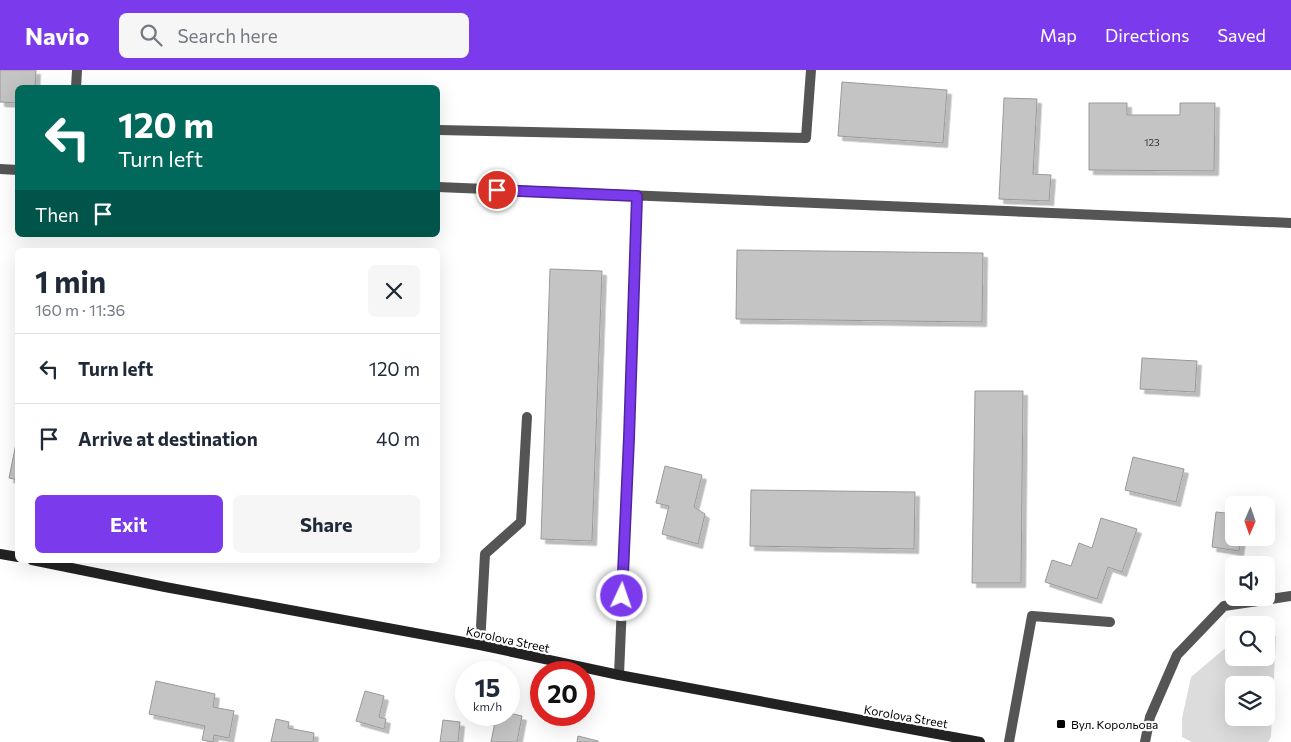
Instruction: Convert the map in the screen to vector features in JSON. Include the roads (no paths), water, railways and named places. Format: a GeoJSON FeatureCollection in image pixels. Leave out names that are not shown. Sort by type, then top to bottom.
{"type":"FeatureCollection","features":[{"type":"Feature","properties":{"kind":"main road"},"geometry":{"type":"LineString","coordinates":[[0,554],[15,556]]}},
{"type":"Feature","properties":{"kind":"main road","name":"Korolova Street"},"geometry":{"type":"LineString","coordinates":[[47,563],[480,645],[619,675],[980,742]]}},
{"type":"Feature","properties":{"kind":"lane"},"geometry":{"type":"LineString","coordinates":[[76,70],[76,85]]}},
{"type":"Feature","properties":{"kind":"lane"},"geometry":{"type":"LineString","coordinates":[[440,130],[806,138],[811,70]]}},
{"type":"Feature","properties":{"kind":"lane"},"geometry":{"type":"LineString","coordinates":[[0,169],[15,170]]}},
{"type":"Feature","properties":{"kind":"lane"},"geometry":{"type":"LineString","coordinates":[[440,187],[1291,223]]}},
{"type":"Feature","properties":{"kind":"lane"},"geometry":{"type":"LineString","coordinates":[[619,675],[637,196]]}},
{"type":"Feature","properties":{"kind":"lane"},"geometry":{"type":"LineString","coordinates":[[480,645],[485,554],[521,522],[527,417]]}},
{"type":"Feature","properties":{"kind":"lane"},"geometry":{"type":"LineString","coordinates":[[1145,742],[1150,717],[1177,655],[1224,606],[1291,596]]}},
{"type":"Feature","properties":{"kind":"lane"},"geometry":{"type":"LineString","coordinates":[[1009,742],[1032,616],[1110,622]]}},
{"type":"Feature","properties":{"kind":"place","name":"Вул. Корольова"},"geometry":{"type":"Point","coordinates":[1061,724]}}]}
